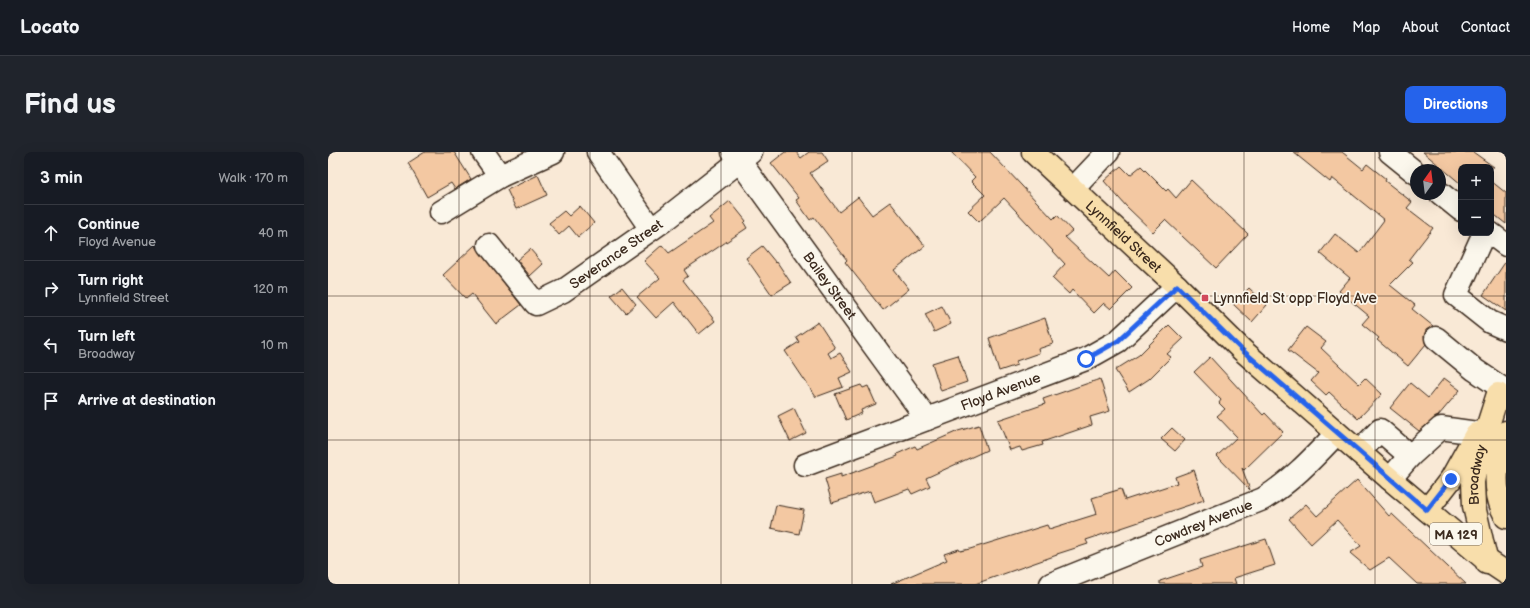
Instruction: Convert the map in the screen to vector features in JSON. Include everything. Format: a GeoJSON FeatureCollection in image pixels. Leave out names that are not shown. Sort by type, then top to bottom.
{"type":"FeatureCollection","features":[{"type":"Feature","properties":{"kind":"main road","name":"Lynnfield Street"},"geometry":{"type":"LineString","coordinates":[[1033,152],[1177,286],[1242,350],[1390,479],[1485,559]]}},
{"type":"Feature","properties":{"kind":"main road","name":"Broadway"},"geometry":{"type":"LineString","coordinates":[[1427,510],[1451,479],[1503,389]]}},
{"type":"Feature","properties":{"kind":"main road","name":"Broadway"},"geometry":{"type":"LineString","coordinates":[[1496,584],[1485,559],[1474,506],[1473,482],[1478,456],[1503,389]]}},
{"type":"Feature","properties":{"kind":"main road","name":"Broadway"},"geometry":{"type":"LineString","coordinates":[[1506,432],[1497,462],[1496,480],[1497,492],[1506,517]]}},
{"type":"Feature","properties":{"kind":"main road","name":"MA 129"},"geometry":{"type":"LineString","coordinates":[[1485,559],[1506,573]]}},
{"type":"Feature","properties":{"kind":"street"},"geometry":{"type":"LineString","coordinates":[[483,152],[500,176]]}},
{"type":"Feature","properties":{"kind":"street"},"geometry":{"type":"LineString","coordinates":[[441,212],[500,176],[553,152]]}},
{"type":"Feature","properties":{"kind":"street"},"geometry":{"type":"LineString","coordinates":[[598,152],[651,229]]}},
{"type":"Feature","properties":{"kind":"street"},"geometry":{"type":"LineString","coordinates":[[1073,189],[1108,152]]}},
{"type":"Feature","properties":{"kind":"street"},"geometry":{"type":"LineString","coordinates":[[1390,152],[1410,168]]}},
{"type":"Feature","properties":{"kind":"street","name":"Severance Street"},"geometry":{"type":"LineString","coordinates":[[489,245],[536,304],[563,291],[651,229],[741,155]]}},
{"type":"Feature","properties":{"kind":"street","name":"Bailey Street"},"geometry":{"type":"LineString","coordinates":[[741,155],[927,419]]}},
{"type":"Feature","properties":{"kind":"street"},"geometry":{"type":"LineString","coordinates":[[1446,198],[1458,208]]}},
{"type":"Feature","properties":{"kind":"street"},"geometry":{"type":"LineString","coordinates":[[1483,236],[1456,295],[1490,322],[1506,329]]}},
{"type":"Feature","properties":{"kind":"street"},"geometry":{"type":"LineString","coordinates":[[1494,236],[1506,245]]}},
{"type":"Feature","properties":{"kind":"street","name":"Floyd Avenue"},"geometry":{"type":"LineString","coordinates":[[805,464],[1060,370],[1104,350],[1118,341],[1177,286]]}},
{"type":"Feature","properties":{"kind":"street"},"geometry":{"type":"LineString","coordinates":[[1436,338],[1475,370],[1503,389]]}},
{"type":"Feature","properties":{"kind":"street"},"geometry":{"type":"LineString","coordinates":[[1390,479],[1410,456],[1441,428],[1477,433]]}},
{"type":"Feature","properties":{"kind":"street"},"geometry":{"type":"LineString","coordinates":[[1359,452],[1380,430],[1410,456]]}},
{"type":"Feature","properties":{"kind":"street","name":"Cowdrey Avenue"},"geometry":{"type":"LineString","coordinates":[[1052,584],[1264,499],[1275,492],[1303,468],[1337,433]]}},
{"type":"Feature","properties":{"kind":"building"},"geometry":{"type":"Polygon","coordinates":[[[425,152],[454,152],[471,179],[455,189],[451,183],[427,197],[408,163],[425,152]]]}},
{"type":"Feature","properties":{"kind":"building"},"geometry":{"type":"Polygon","coordinates":[[[785,152],[796,152],[801,158],[809,152],[822,152],[828,161],[810,173],[839,212],[858,197],[872,215],[890,202],[925,246],[894,270],[909,289],[883,310],[845,262],[847,260],[814,217],[810,220],[796,200],[799,198],[771,163],[785,152]]]}},
{"type":"Feature","properties":{"kind":"building"},"geometry":{"type":"Polygon","coordinates":[[[951,152],[990,152],[1053,219],[1057,215],[1072,231],[1065,237],[1109,278],[1115,271],[1132,288],[1111,309],[1104,303],[1094,313],[1072,290],[1069,294],[1052,278],[1065,264],[1004,198],[979,222],[968,211],[985,195],[971,181],[975,177],[951,152]]]}},
{"type":"Feature","properties":{"kind":"building"},"geometry":{"type":"Polygon","coordinates":[[[1293,152],[1342,152],[1363,169],[1367,164],[1386,179],[1385,181],[1412,202],[1407,208],[1433,228],[1409,259],[1413,262],[1390,285],[1415,305],[1412,309],[1433,326],[1426,330],[1424,336],[1426,344],[1408,366],[1377,340],[1379,338],[1362,324],[1369,316],[1339,291],[1350,278],[1320,253],[1335,234],[1359,253],[1384,220],[1332,178],[1330,182],[1293,152]]]}},
{"type":"Feature","properties":{"kind":"building"},"geometry":{"type":"Polygon","coordinates":[[[1423,152],[1473,152],[1490,164],[1458,164],[1458,181],[1446,171],[1446,164],[1437,164],[1423,152]]]}},
{"type":"Feature","properties":{"kind":"building"},"geometry":{"type":"Polygon","coordinates":[[[1121,166],[1130,175],[1141,166],[1166,191],[1168,189],[1176,198],[1191,180],[1248,234],[1216,268],[1165,220],[1153,232],[1126,206],[1104,181],[1121,166]]]}},
{"type":"Feature","properties":{"kind":"building"},"geometry":{"type":"Polygon","coordinates":[[[538,175],[547,195],[516,209],[507,190],[538,175]]]}},
{"type":"Feature","properties":{"kind":"building"},"geometry":{"type":"Polygon","coordinates":[[[1494,183],[1506,193],[1506,224],[1494,214],[1494,183]]]}},
{"type":"Feature","properties":{"kind":"building"},"geometry":{"type":"Polygon","coordinates":[[[730,201],[746,221],[744,223],[747,228],[684,270],[688,276],[683,280],[715,321],[699,334],[674,302],[656,318],[637,297],[660,278],[644,261],[662,245],[669,253],[713,223],[709,218],[730,201]]]}},
{"type":"Feature","properties":{"kind":"building"},"geometry":{"type":"Polygon","coordinates":[[[580,206],[594,223],[578,237],[569,226],[559,235],[549,223],[564,211],[569,216],[580,206]]]}},
{"type":"Feature","properties":{"kind":"building"},"geometry":{"type":"Polygon","coordinates":[[[475,245],[521,305],[496,324],[472,294],[466,299],[443,275],[475,245]]]}},
{"type":"Feature","properties":{"kind":"building"},"geometry":{"type":"Polygon","coordinates":[[[762,246],[776,263],[777,262],[791,283],[772,295],[746,258],[762,246]]]}},
{"type":"Feature","properties":{"kind":"building"},"geometry":{"type":"Polygon","coordinates":[[[530,249],[543,264],[530,276],[517,260],[530,249]]]}},
{"type":"Feature","properties":{"kind":"building"},"geometry":{"type":"Polygon","coordinates":[[[1506,261],[1506,311],[1483,295],[1506,261]]]}},
{"type":"Feature","properties":{"kind":"building"},"geometry":{"type":"Polygon","coordinates":[[[622,287],[636,304],[626,313],[611,296],[622,287]]]}},
{"type":"Feature","properties":{"kind":"building"},"geometry":{"type":"Polygon","coordinates":[[[1249,288],[1267,305],[1252,322],[1233,304],[1249,288]]]}},
{"type":"Feature","properties":{"kind":"building"},"geometry":{"type":"Polygon","coordinates":[[[942,306],[951,324],[934,332],[925,314],[942,306]]]}},
{"type":"Feature","properties":{"kind":"building"},"geometry":{"type":"Polygon","coordinates":[[[1045,318],[1053,344],[1038,349],[1039,353],[1016,361],[1017,365],[999,371],[989,338],[1045,318]]]}},
{"type":"Feature","properties":{"kind":"building"},"geometry":{"type":"Polygon","coordinates":[[[818,322],[835,348],[828,353],[831,358],[840,353],[852,372],[839,378],[843,387],[816,397],[785,351],[799,342],[796,337],[818,322]]]}},
{"type":"Feature","properties":{"kind":"building"},"geometry":{"type":"Polygon","coordinates":[[[1169,325],[1183,339],[1167,354],[1171,357],[1149,379],[1129,392],[1115,370],[1139,355],[1169,325]]]}},
{"type":"Feature","properties":{"kind":"building"},"geometry":{"type":"Polygon","coordinates":[[[1306,327],[1326,342],[1321,348],[1359,384],[1365,378],[1382,394],[1358,419],[1329,392],[1326,395],[1311,381],[1318,373],[1288,350],[1306,327]]]}},
{"type":"Feature","properties":{"kind":"building"},"geometry":{"type":"Polygon","coordinates":[[[958,355],[967,382],[941,391],[932,363],[958,355]]]}},
{"type":"Feature","properties":{"kind":"building"},"geometry":{"type":"Polygon","coordinates":[[[1210,357],[1263,415],[1265,413],[1283,432],[1244,470],[1242,468],[1250,490],[1217,456],[1237,437],[1217,416],[1225,409],[1219,403],[1221,400],[1194,372],[1210,357]]]}},
{"type":"Feature","properties":{"kind":"building"},"geometry":{"type":"Polygon","coordinates":[[[1444,378],[1460,390],[1438,416],[1419,431],[1390,408],[1410,383],[1428,398],[1444,378]]]}},
{"type":"Feature","properties":{"kind":"building"},"geometry":{"type":"Polygon","coordinates":[[[1100,379],[1110,411],[1090,417],[1092,425],[1042,442],[1043,445],[1022,451],[1020,447],[1010,450],[998,420],[1045,404],[1043,399],[1100,379]]]}},
{"type":"Feature","properties":{"kind":"building"},"geometry":{"type":"Polygon","coordinates":[[[861,385],[863,388],[868,386],[876,404],[861,410],[862,413],[846,420],[835,394],[861,385]]]}},
{"type":"Feature","properties":{"kind":"building"},"geometry":{"type":"Polygon","coordinates":[[[794,408],[806,433],[790,441],[778,416],[794,408]]]}},
{"type":"Feature","properties":{"kind":"building"},"geometry":{"type":"Polygon","coordinates":[[[979,425],[987,450],[926,478],[930,486],[912,494],[909,489],[874,502],[870,491],[832,503],[825,479],[841,474],[841,477],[898,456],[897,454],[915,446],[917,449],[958,431],[979,425]]]}},
{"type":"Feature","properties":{"kind":"building"},"geometry":{"type":"Polygon","coordinates":[[[1172,428],[1185,440],[1175,451],[1161,439],[1172,428]]]}},
{"type":"Feature","properties":{"kind":"building"},"geometry":{"type":"Polygon","coordinates":[[[1194,470],[1204,500],[1086,540],[1088,544],[975,584],[891,584],[947,560],[944,554],[959,549],[960,551],[970,549],[1047,525],[1049,529],[1097,514],[1092,498],[1121,489],[1125,500],[1177,483],[1175,477],[1194,470]]]}},
{"type":"Feature","properties":{"kind":"building"},"geometry":{"type":"Polygon","coordinates":[[[1357,480],[1389,516],[1392,514],[1466,584],[1417,584],[1389,558],[1370,570],[1350,553],[1361,546],[1337,520],[1311,544],[1289,519],[1306,504],[1317,516],[1357,480]]]}},
{"type":"Feature","properties":{"kind":"building"},"geometry":{"type":"Polygon","coordinates":[[[776,505],[804,510],[799,534],[771,528],[776,505]]]}},
{"type":"Feature","properties":{"kind":"building"},"geometry":{"type":"Polygon","coordinates":[[[1266,539],[1275,565],[1234,578],[1236,584],[1160,584],[1160,581],[1202,567],[1200,560],[1266,539]]]}},
{"type":"Feature","properties":{"kind":"place","name":"Lynnfield St opp Floyd Ave"},"geometry":{"type":"Point","coordinates":[1205,298]}},
{"type":"Feature","properties":{"kind":"route"},"geometry":{"type":"LineString","coordinates":[[1086,359],[1118,341],[1177,286],[1242,350],[1427,510],[1451,479]]}}]}
